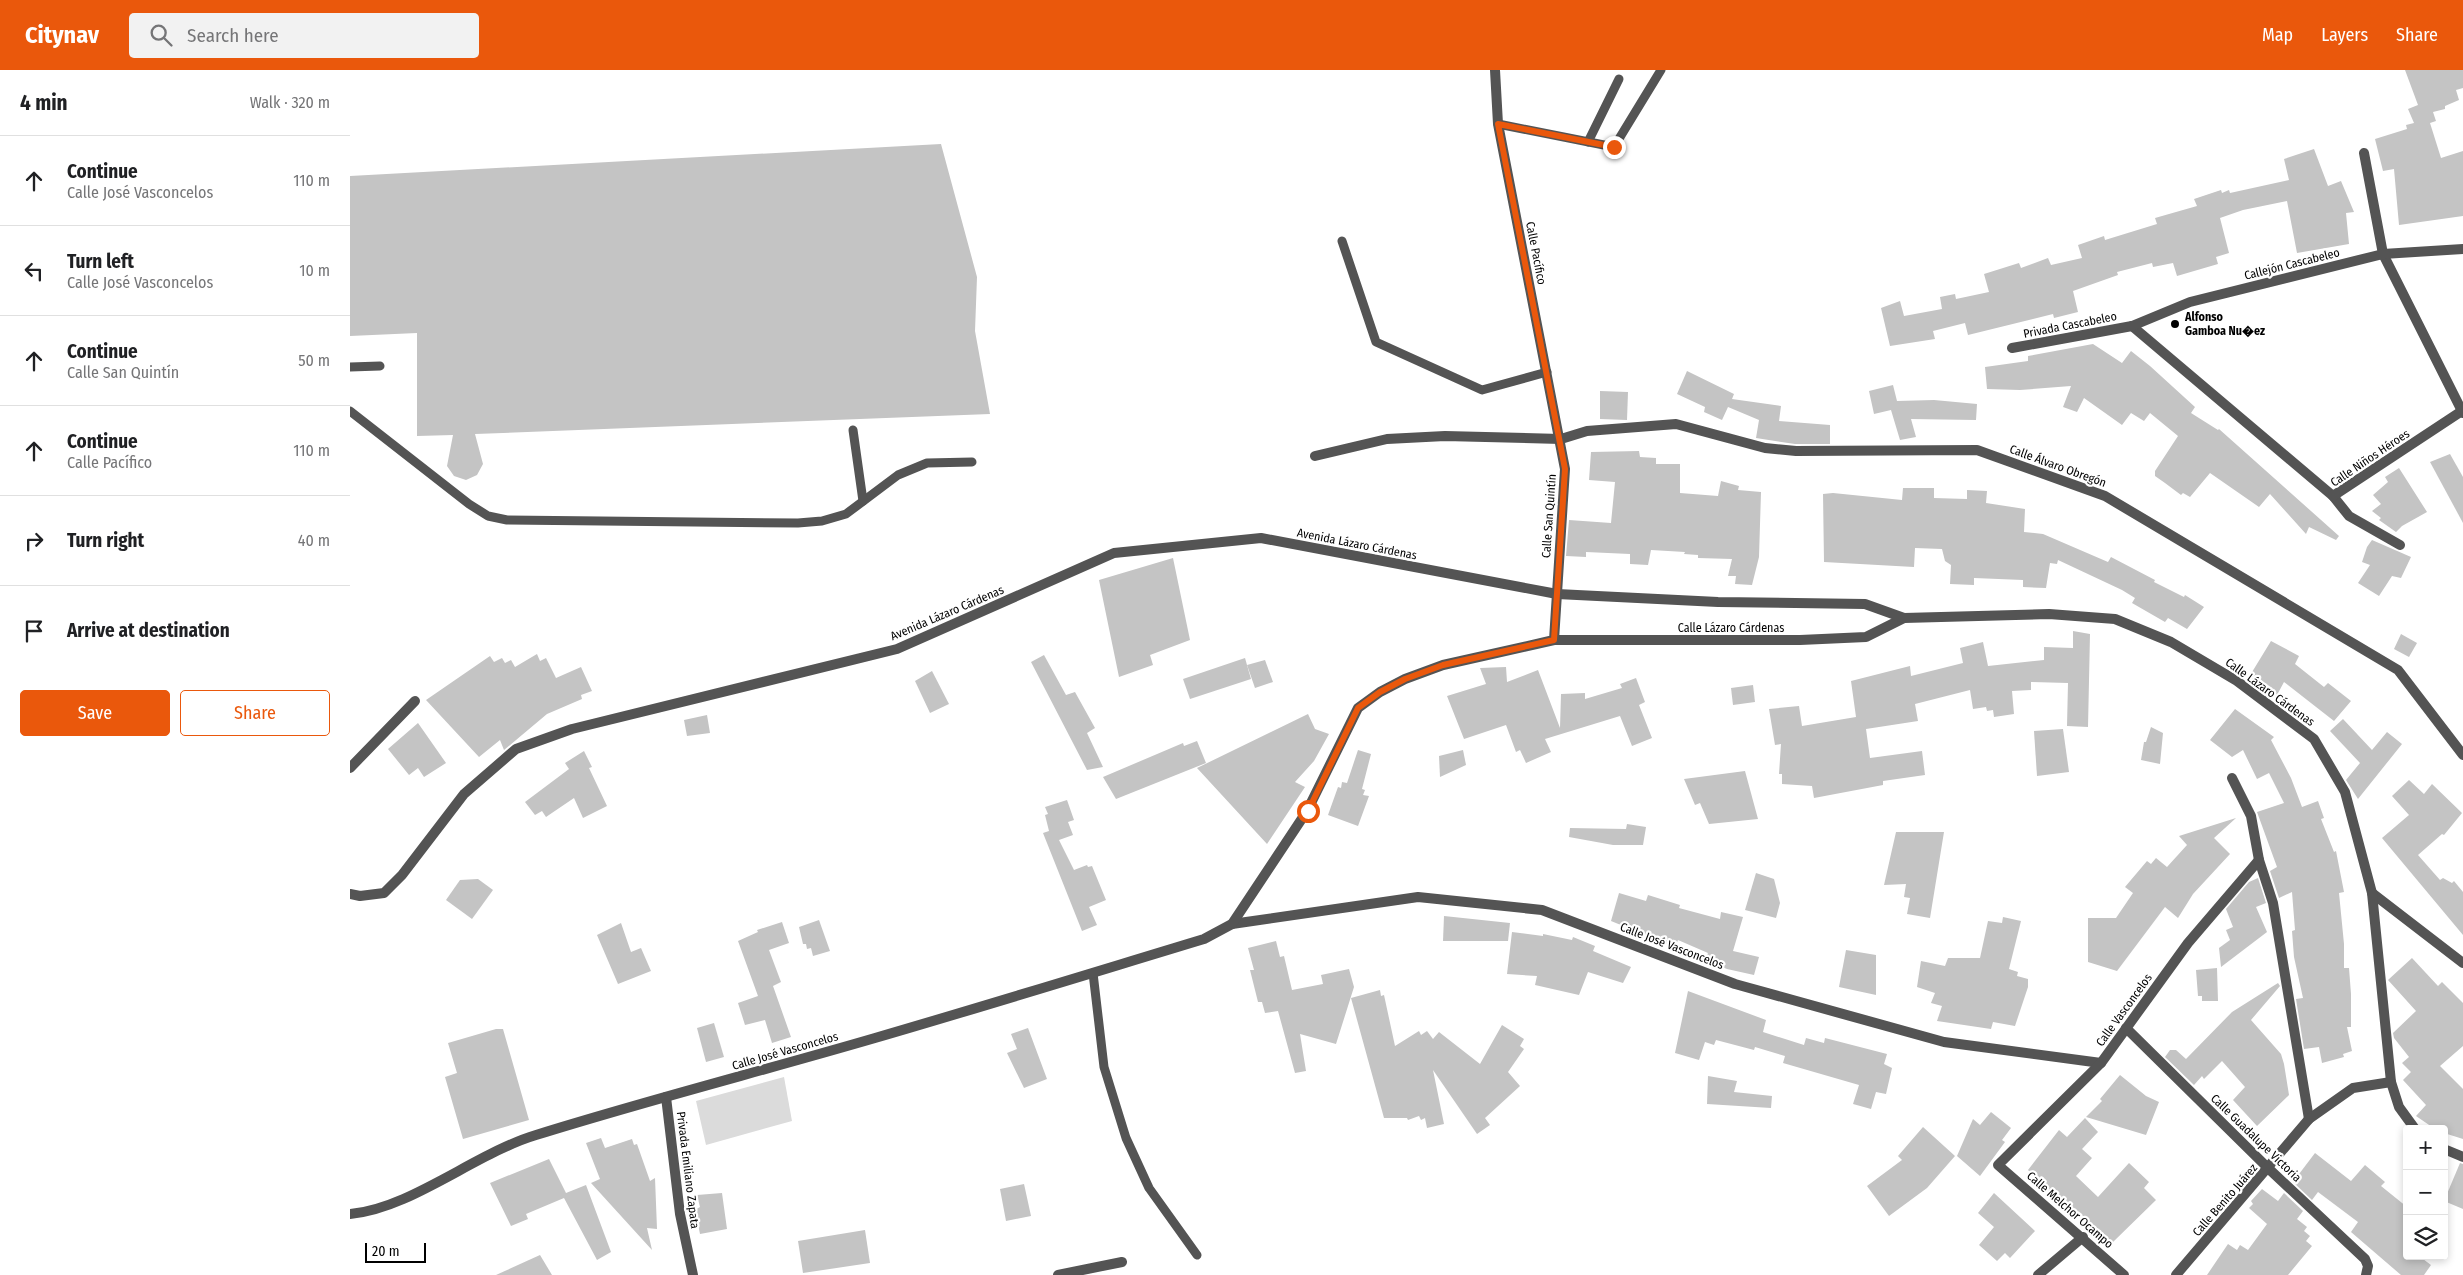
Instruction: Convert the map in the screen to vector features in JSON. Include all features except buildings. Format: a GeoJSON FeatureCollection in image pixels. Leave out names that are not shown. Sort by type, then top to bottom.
{"type":"FeatureCollection","features":[{"type":"Feature","properties":{"kind":"street","name":"Calle Pacífico"},"geometry":{"type":"LineString","coordinates":[[1495,70],[1498,124],[1561,439]]}},
{"type":"Feature","properties":{"kind":"street","name":"Calle Niños Héroes"},"geometry":{"type":"LineString","coordinates":[[2364,153],[2383,254],[2462,412],[2334,496],[2349,516],[2400,545]]}},
{"type":"Feature","properties":{"kind":"street","name":"Callejón Cascabeleo"},"geometry":{"type":"LineString","coordinates":[[2132,326],[2190,302],[2383,254],[2463,250]]}},
{"type":"Feature","properties":{"kind":"street","name":"Privada Cascabeleo"},"geometry":{"type":"LineString","coordinates":[[2012,348],[2132,326]]}},
{"type":"Feature","properties":{"kind":"street"},"geometry":{"type":"LineString","coordinates":[[2132,326],[2334,496]]}},
{"type":"Feature","properties":{"kind":"street","name":"Calle Álvaro Obregón"},"geometry":{"type":"LineString","coordinates":[[1315,456],[1387,439],[1445,436],[1561,439],[1587,431],[1676,424],[1765,448],[1796,451],[1977,450],[2105,496],[2398,670],[2463,755]]}},
{"type":"Feature","properties":{"kind":"street","name":"Calle San Quintín"},"geometry":{"type":"LineString","coordinates":[[1557,594],[1565,469],[1561,439]]}},
{"type":"Feature","properties":{"kind":"street","name":"Avenida Lázaro Cárdenas"},"geometry":{"type":"LineString","coordinates":[[350,894],[360,896],[384,894],[402,875],[464,794],[516,749],[572,729],[897,649],[1114,553],[1261,538],[1557,594]]}},
{"type":"Feature","properties":{"kind":"street"},"geometry":{"type":"LineString","coordinates":[[1554,640],[1557,594]]}},
{"type":"Feature","properties":{"kind":"street","name":"Calle Lázaro Cárdenas"},"geometry":{"type":"LineString","coordinates":[[1557,594],[1718,602],[1865,604],[1904,618],[2049,614],[2115,619],[2171,642],[2237,681],[2314,739],[2344,792],[2372,893],[2391,1082],[2399,1107],[2412,1125]]}},
{"type":"Feature","properties":{"kind":"street","name":"Calle Lázaro Cárdenas"},"geometry":{"type":"LineString","coordinates":[[1554,640],[1800,640],[1866,637],[1904,618]]}},
{"type":"Feature","properties":{"kind":"street","name":"Calle José Vasconcelos"},"geometry":{"type":"LineString","coordinates":[[1232,924],[1308,811],[1358,708],[1388,688],[1443,665],[1554,640]]}},
{"type":"Feature","properties":{"kind":"street"},"geometry":{"type":"LineString","coordinates":[[350,768],[415,701]]}},
{"type":"Feature","properties":{"kind":"street"},"geometry":{"type":"LineString","coordinates":[[2232,778],[2251,816],[2259,860],[2273,903],[2309,1119]]}},
{"type":"Feature","properties":{"kind":"street","name":"Calle Vasconcelos"},"geometry":{"type":"LineString","coordinates":[[1998,1165],[2101,1063],[2188,943],[2259,860]]}},
{"type":"Feature","properties":{"kind":"street"},"geometry":{"type":"LineString","coordinates":[[2372,893],[2463,964]]}},
{"type":"Feature","properties":{"kind":"street","name":"Calle José Vasconcelos"},"geometry":{"type":"LineString","coordinates":[[350,1214],[369,1212],[429,1186],[478,1160],[533,1136],[876,1038],[1093,973],[1204,939],[1232,924],[1418,897],[1542,910],[1735,984],[1944,1042],[2101,1063]]}},
{"type":"Feature","properties":{"kind":"street","name":"Calle Guadalupe Victoria"},"geometry":{"type":"LineString","coordinates":[[2126,1028],[2365,1259],[2367,1270]]}},
{"type":"Feature","properties":{"kind":"street","name":"Calle Benito Juárez"},"geometry":{"type":"LineString","coordinates":[[2176,1275],[2309,1119],[2353,1088],[2391,1082]]}},
{"type":"Feature","properties":{"kind":"street","name":"Privada Emiliano Zapata"},"geometry":{"type":"LineString","coordinates":[[666,1097],[680,1214],[693,1275]]}},
{"type":"Feature","properties":{"kind":"street"},"geometry":{"type":"LineString","coordinates":[[2448,1151],[2463,1157]]}},
{"type":"Feature","properties":{"kind":"street","name":"Calle Melchor Ocampo"},"geometry":{"type":"LineString","coordinates":[[1998,1165],[2124,1275]]}},
{"type":"Feature","properties":{"kind":"street"},"geometry":{"type":"LineString","coordinates":[[2038,1275],[2082,1237]]}},
{"type":"Feature","properties":{"kind":"street"},"geometry":{"type":"LineString","coordinates":[[1058,1275],[1122,1262]]}},
{"type":"Feature","properties":{"kind":"lane"},"geometry":{"type":"LineString","coordinates":[[1498,124],[1614,147],[1661,70]]}},
{"type":"Feature","properties":{"kind":"lane"},"geometry":{"type":"LineString","coordinates":[[1588,142],[1618,79]]}},
{"type":"Feature","properties":{"kind":"lane"},"geometry":{"type":"LineString","coordinates":[[1342,241],[1376,342],[1482,390],[1547,372]]}},
{"type":"Feature","properties":{"kind":"lane"},"geometry":{"type":"LineString","coordinates":[[350,367],[380,366]]}},
{"type":"Feature","properties":{"kind":"lane"},"geometry":{"type":"LineString","coordinates":[[350,411],[469,504],[488,516],[507,520],[798,523],[822,521],[846,514],[898,475],[927,462],[972,462]]}},
{"type":"Feature","properties":{"kind":"lane"},"geometry":{"type":"LineString","coordinates":[[853,430],[863,501]]}},
{"type":"Feature","properties":{"kind":"lane"},"geometry":{"type":"LineString","coordinates":[[1093,973],[1104,1067],[1126,1138],[1149,1188],[1197,1255]]}},
{"type":"Feature","properties":{"kind":"shaded area"},"geometry":{"type":"Polygon","coordinates":[[[784,1077],[792,1121],[706,1145],[696,1101],[784,1077]]]}},
{"type":"Feature","properties":{"kind":"place","name":"Alfonso Gamboa Nu�ez"},"geometry":{"type":"Point","coordinates":[2175,324]}},
{"type":"Feature","properties":{"kind":"route"},"geometry":{"type":"LineString","coordinates":[[1308,811],[1358,708],[1380,692],[1405,679],[1443,665],[1554,640],[1565,469],[1561,439],[1498,124],[1614,147]]}}]}
